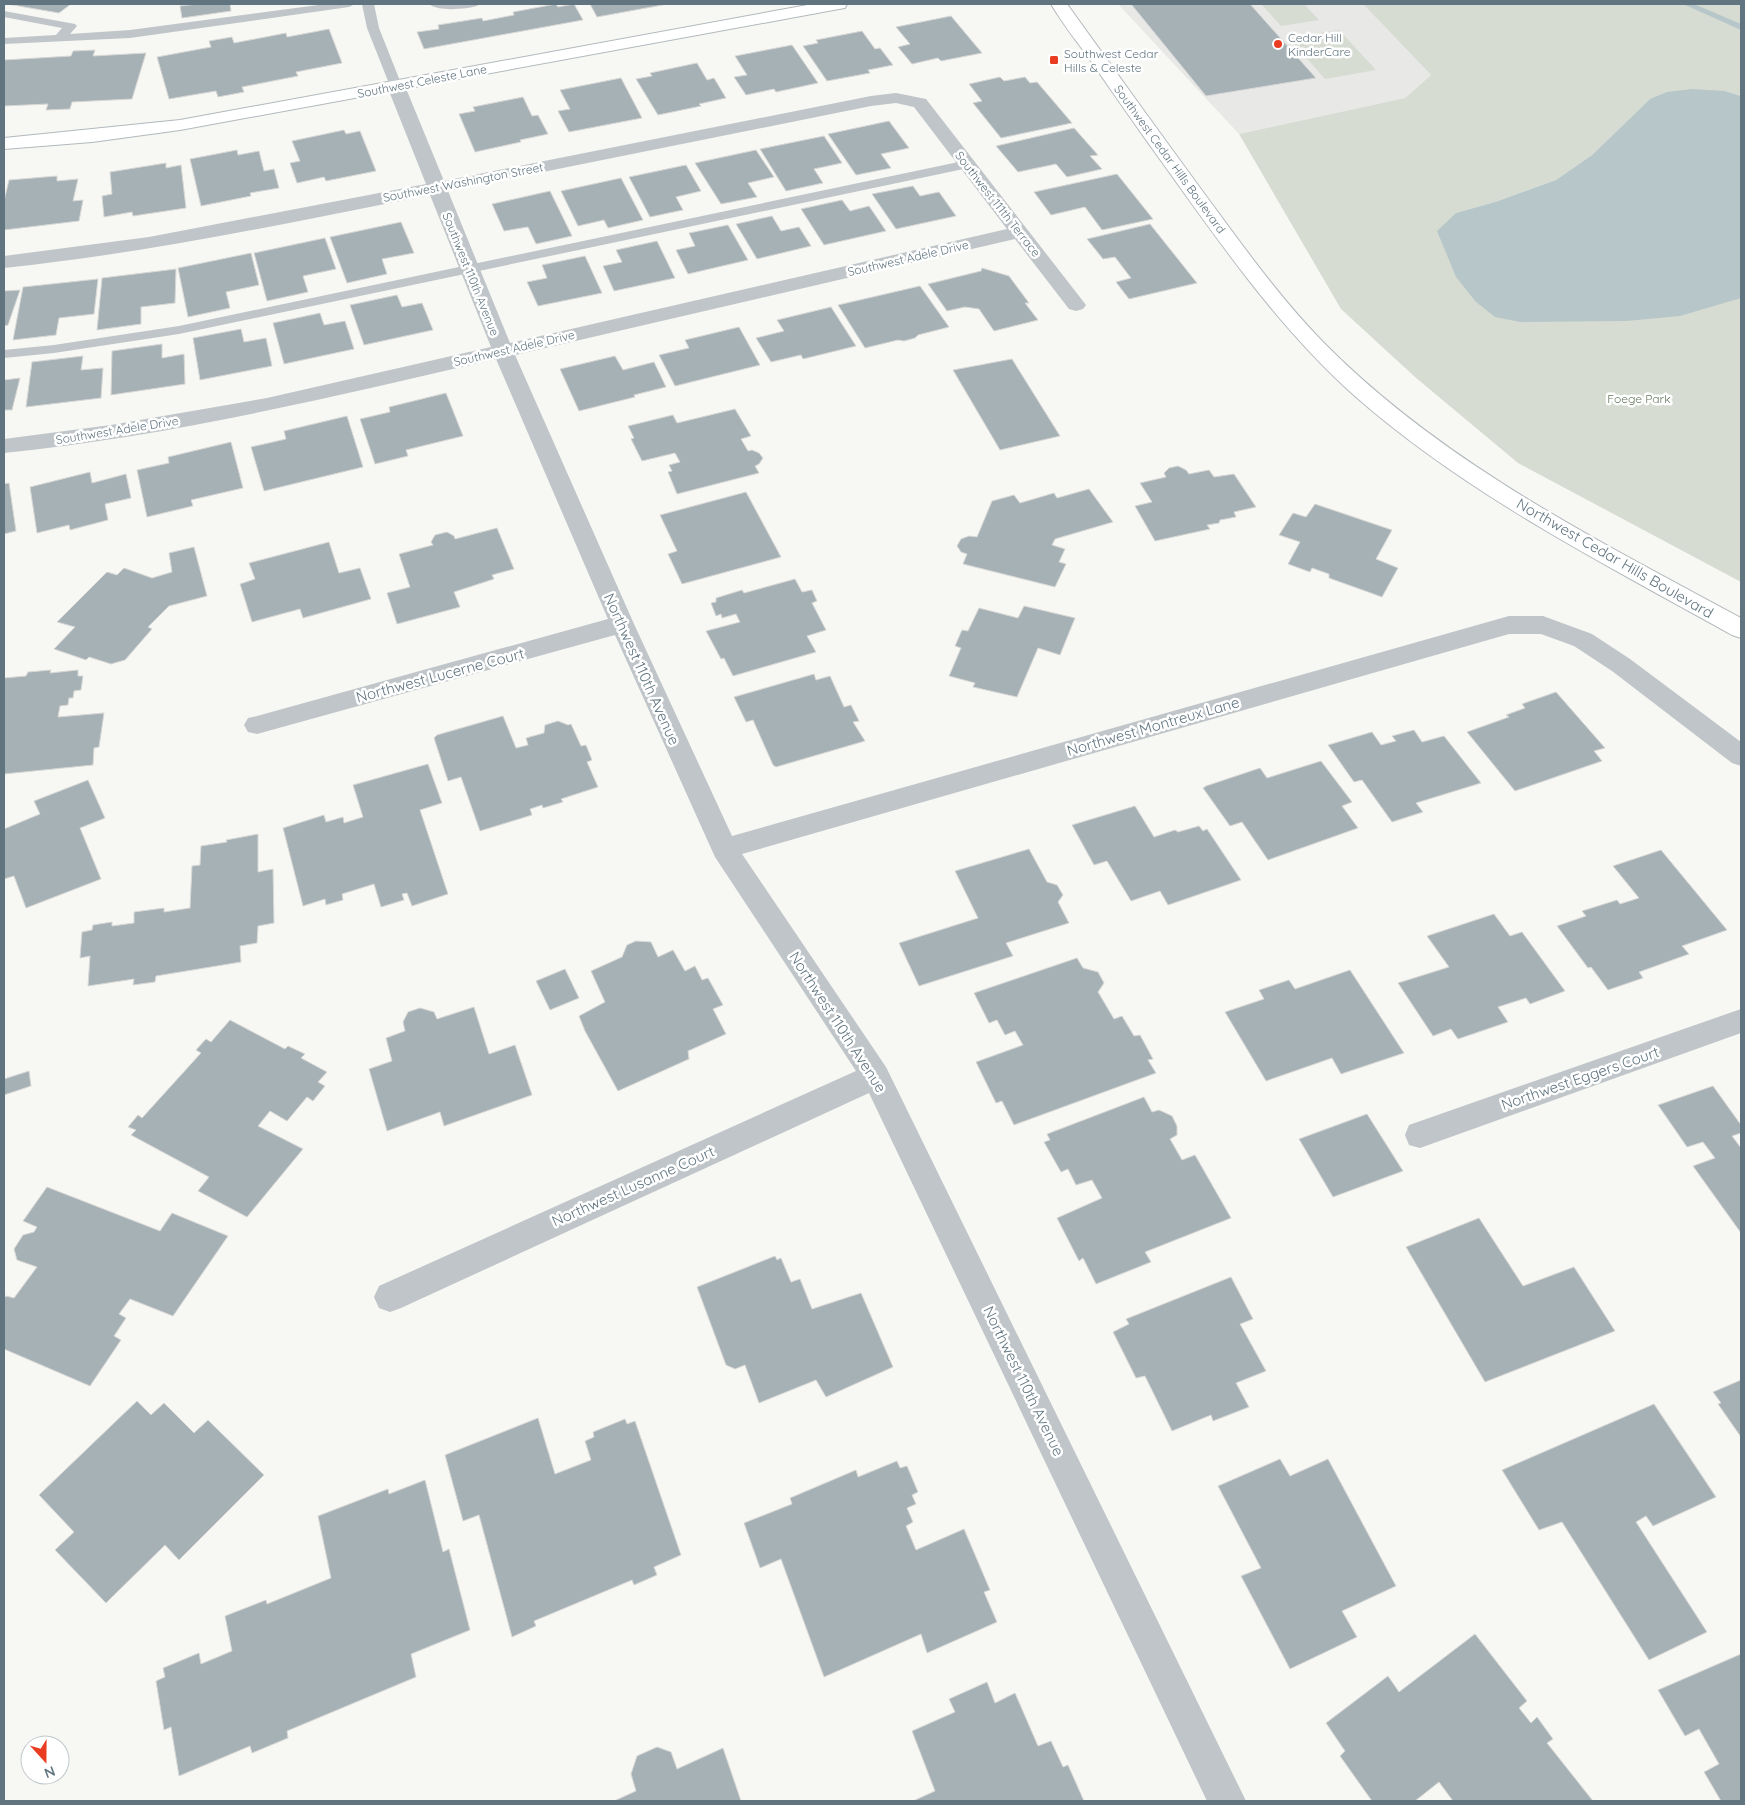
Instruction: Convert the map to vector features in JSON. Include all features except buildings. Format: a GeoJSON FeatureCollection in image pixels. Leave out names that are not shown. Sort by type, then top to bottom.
{"type":"FeatureCollection","features":[{"type":"Feature","properties":{"kind":"main road","name":"Southwest Celeste Lane"},"geometry":{"type":"LineString","coordinates":[[4,144],[180,125],[839,4]]}},
{"type":"Feature","properties":{"kind":"main road","name":"Southwest Cedar Hills Boulevard"},"geometry":{"type":"LineString","coordinates":[[1059,4],[1196,195],[1283,312]]}},
{"type":"Feature","properties":{"kind":"main road","name":"Northwest Cedar Hills Boulevard"},"geometry":{"type":"LineString","coordinates":[[1283,312],[1318,349],[1400,422],[1491,486],[1569,536],[1741,630]]}},
{"type":"Feature","properties":{"kind":"street","name":"Southwest 110th Avenue"},"geometry":{"type":"LineString","coordinates":[[396,86],[503,351]]}},
{"type":"Feature","properties":{"kind":"street","name":"Southwest Washington Street"},"geometry":{"type":"LineString","coordinates":[[4,262],[149,243],[251,225],[871,101],[896,98],[920,103]]}},
{"type":"Feature","properties":{"kind":"street","name":"Southwest 111th Terrace"},"geometry":{"type":"LineString","coordinates":[[920,103],[1076,305]]}},
{"type":"Feature","properties":{"kind":"street","name":"Southwest Adele Drive"},"geometry":{"type":"LineString","coordinates":[[4,446],[111,432],[266,405],[1020,232]]}},
{"type":"Feature","properties":{"kind":"street","name":"Northwest 110th Avenue"},"geometry":{"type":"LineString","coordinates":[[503,351],[622,624],[724,849],[876,1076],[1227,1801]]}},
{"type":"Feature","properties":{"kind":"street","name":"Northwest Lucerne Court"},"geometry":{"type":"LineString","coordinates":[[257,725],[622,624]]}},
{"type":"Feature","properties":{"kind":"street","name":"Northwest Montreux Lane"},"geometry":{"type":"LineString","coordinates":[[724,849],[1509,625],[1543,625],[1583,640],[1621,665],[1741,756]]}},
{"type":"Feature","properties":{"kind":"street","name":"Northwest Eggers Court"},"geometry":{"type":"LineString","coordinates":[[1420,1135],[1741,1021]]}},
{"type":"Feature","properties":{"kind":"street","name":"Northwest Lusanne Court"},"geometry":{"type":"LineString","coordinates":[[390,1297],[876,1076]]}},
{"type":"Feature","properties":{"kind":"lane"},"geometry":{"type":"LineString","coordinates":[[4,41],[130,34],[349,4]]}},
{"type":"Feature","properties":{"kind":"lane"},"geometry":{"type":"LineString","coordinates":[[368,4],[373,28],[396,86]]}},
{"type":"Feature","properties":{"kind":"lane"},"geometry":{"type":"LineString","coordinates":[[435,4],[460,6],[473,4]]}},
{"type":"Feature","properties":{"kind":"lane"},"geometry":{"type":"LineString","coordinates":[[4,14],[70,26],[58,39]]}},
{"type":"Feature","properties":{"kind":"lane"},"geometry":{"type":"LineString","coordinates":[[4,354],[54,349],[179,330],[968,164]]}},
{"type":"Feature","properties":{"kind":"shaded area","name":"Cedar Hill KinderCare"},"geometry":{"type":"Polygon","coordinates":[[[1118,4],[1363,4],[1431,75],[1405,98],[1239,134],[1118,4]]]}},
{"type":"Feature","properties":{"kind":"shaded area"},"geometry":{"type":"Polygon","coordinates":[[[1692,89],[1725,91],[1741,96],[1741,298],[1680,316],[1626,321],[1520,322],[1495,317],[1476,302],[1456,277],[1437,231],[1456,213],[1498,201],[1556,180],[1592,155],[1650,99],[1667,92],[1692,89]]]}},
{"type":"Feature","properties":{"kind":"green space"},"geometry":{"type":"Polygon","coordinates":[[[1261,4],[1304,4],[1319,20],[1281,26],[1261,4]]]}},
{"type":"Feature","properties":{"kind":"green space","name":"Foege Park"},"geometry":{"type":"Polygon","coordinates":[[[1363,4],[1741,4],[1741,96],[1725,91],[1650,99],[1592,155],[1556,180],[1498,201],[1456,213],[1741,159],[1741,582],[1518,463],[1415,377],[1341,309],[1239,134],[1405,98],[1431,75],[1363,4]]]}},
{"type":"Feature","properties":{"kind":"green space"},"geometry":{"type":"Polygon","coordinates":[[[1339,30],[1376,70],[1325,79],[1289,38],[1339,30]]]}},
{"type":"Feature","properties":{"kind":"waterway"},"geometry":{"type":"LineString","coordinates":[[1687,4],[1741,27]]}},
{"type":"Feature","properties":{"kind":"place","name":"Cedar Hill KinderCare"},"geometry":{"type":"Point","coordinates":[1278,44]}},
{"type":"Feature","properties":{"kind":"place","name":"Southwest Cedar Hills & Celeste"},"geometry":{"type":"Point","coordinates":[1054,60]}}]}
